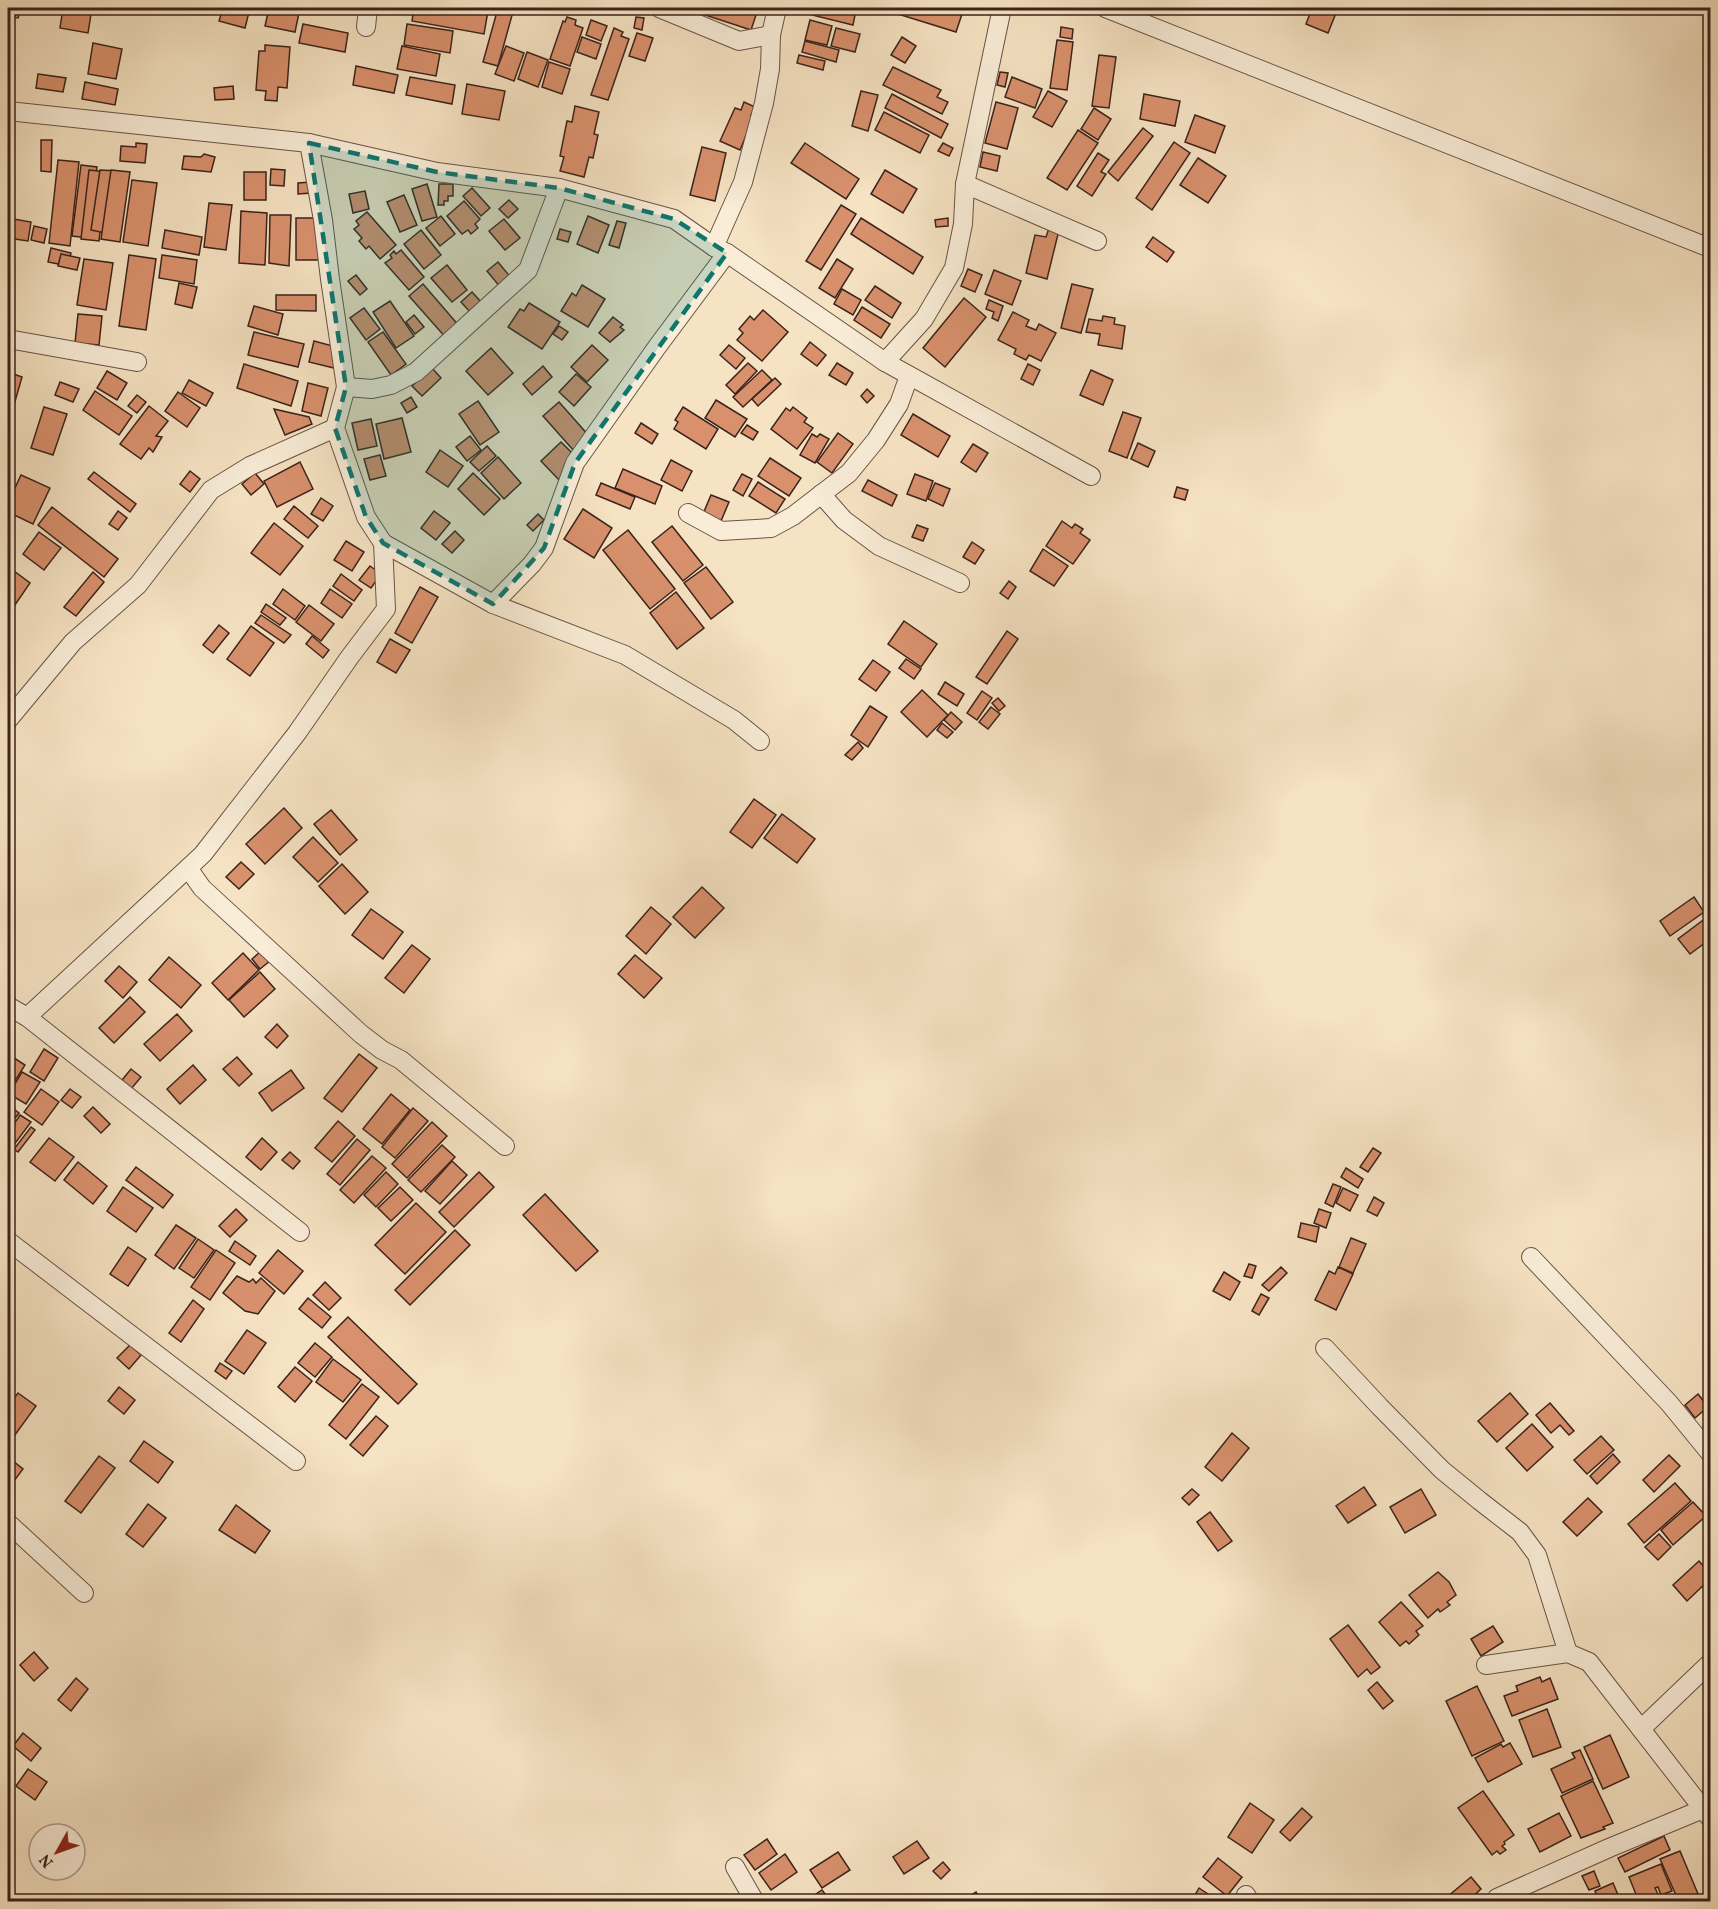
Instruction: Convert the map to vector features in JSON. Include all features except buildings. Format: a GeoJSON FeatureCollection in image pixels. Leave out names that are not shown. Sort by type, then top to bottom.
{"type":"FeatureCollection","features":[{"type":"Feature","properties":{"kind":"street"},"geometry":{"type":"LineString","coordinates":[[366,27],[368,8]]}},
{"type":"Feature","properties":{"kind":"street"},"geometry":{"type":"LineString","coordinates":[[659,8],[739,41],[771,34]]}},
{"type":"Feature","properties":{"kind":"street"},"geometry":{"type":"LineString","coordinates":[[493,604],[532,564],[543,548],[575,463],[721,250],[743,182],[764,103],[770,69],[771,34],[777,8]]}},
{"type":"Feature","properties":{"kind":"street"},"geometry":{"type":"LineString","coordinates":[[885,362],[924,319],[954,268],[963,224],[965,184],[1002,8]]}},
{"type":"Feature","properties":{"kind":"street"},"geometry":{"type":"LineString","coordinates":[[1105,8],[1148,15],[1710,248]]}},
{"type":"Feature","properties":{"kind":"street"},"geometry":{"type":"LineString","coordinates":[[8,111],[309,143],[437,172],[559,188],[674,219],[885,362],[1091,476]]}},
{"type":"Feature","properties":{"kind":"street"},"geometry":{"type":"LineString","coordinates":[[309,143],[323,220],[346,387],[335,428],[366,517],[383,543],[493,604],[625,655],[734,720],[760,741]]}},
{"type":"Feature","properties":{"kind":"street"},"geometry":{"type":"LineString","coordinates":[[965,184],[1097,241]]}},
{"type":"Feature","properties":{"kind":"street"},"geometry":{"type":"LineString","coordinates":[[346,387],[372,389],[391,385],[416,372],[528,270],[559,188]]}},
{"type":"Feature","properties":{"kind":"street"},"geometry":{"type":"LineString","coordinates":[[8,339],[137,362]]}},
{"type":"Feature","properties":{"kind":"street"},"geometry":{"type":"LineString","coordinates":[[688,513],[721,531],[771,528],[793,516],[849,473],[876,440],[899,404],[909,376]]}},
{"type":"Feature","properties":{"kind":"street"},"geometry":{"type":"LineString","coordinates":[[8,720],[73,642],[138,585],[211,490],[250,466],[335,428]]}},
{"type":"Feature","properties":{"kind":"street"},"geometry":{"type":"LineString","coordinates":[[821,494],[844,520],[879,546],[960,583]]}},
{"type":"Feature","properties":{"kind":"street"},"geometry":{"type":"LineString","coordinates":[[27,1017],[204,854],[297,733],[386,609],[383,543]]}},
{"type":"Feature","properties":{"kind":"street"},"geometry":{"type":"LineString","coordinates":[[188,868],[202,888],[361,1034],[382,1050],[401,1060],[505,1146]]}},
{"type":"Feature","properties":{"kind":"street"},"geometry":{"type":"LineString","coordinates":[[8,1006],[27,1017],[300,1233]]}},
{"type":"Feature","properties":{"kind":"street"},"geometry":{"type":"LineString","coordinates":[[8,1241],[296,1461]]}},
{"type":"Feature","properties":{"kind":"street"},"geometry":{"type":"LineString","coordinates":[[1531,1257],[1669,1403],[1710,1453]]}},
{"type":"Feature","properties":{"kind":"street"},"geometry":{"type":"LineString","coordinates":[[1325,1348],[1442,1470],[1521,1532],[1537,1555],[1568,1653]]}},
{"type":"Feature","properties":{"kind":"street"},"geometry":{"type":"LineString","coordinates":[[8,1523],[84,1593]]}},
{"type":"Feature","properties":{"kind":"street"},"geometry":{"type":"LineString","coordinates":[[1486,1665],[1568,1653],[1589,1662],[1707,1814],[1609,1848],[1497,1898]]}},
{"type":"Feature","properties":{"kind":"street"},"geometry":{"type":"LineString","coordinates":[[1641,1729],[1710,1663]]}},
{"type":"Feature","properties":{"kind":"street"},"geometry":{"type":"LineString","coordinates":[[735,1867],[755,1902]]}},
{"type":"Feature","properties":{"kind":"highlighted area"},"geometry":{"type":"Polygon","coordinates":[[[309,143],[437,172],[559,188],[674,219],[727,253],[575,463],[544,548],[493,604],[383,543],[366,517],[335,428],[346,387],[309,143]]]}}]}
